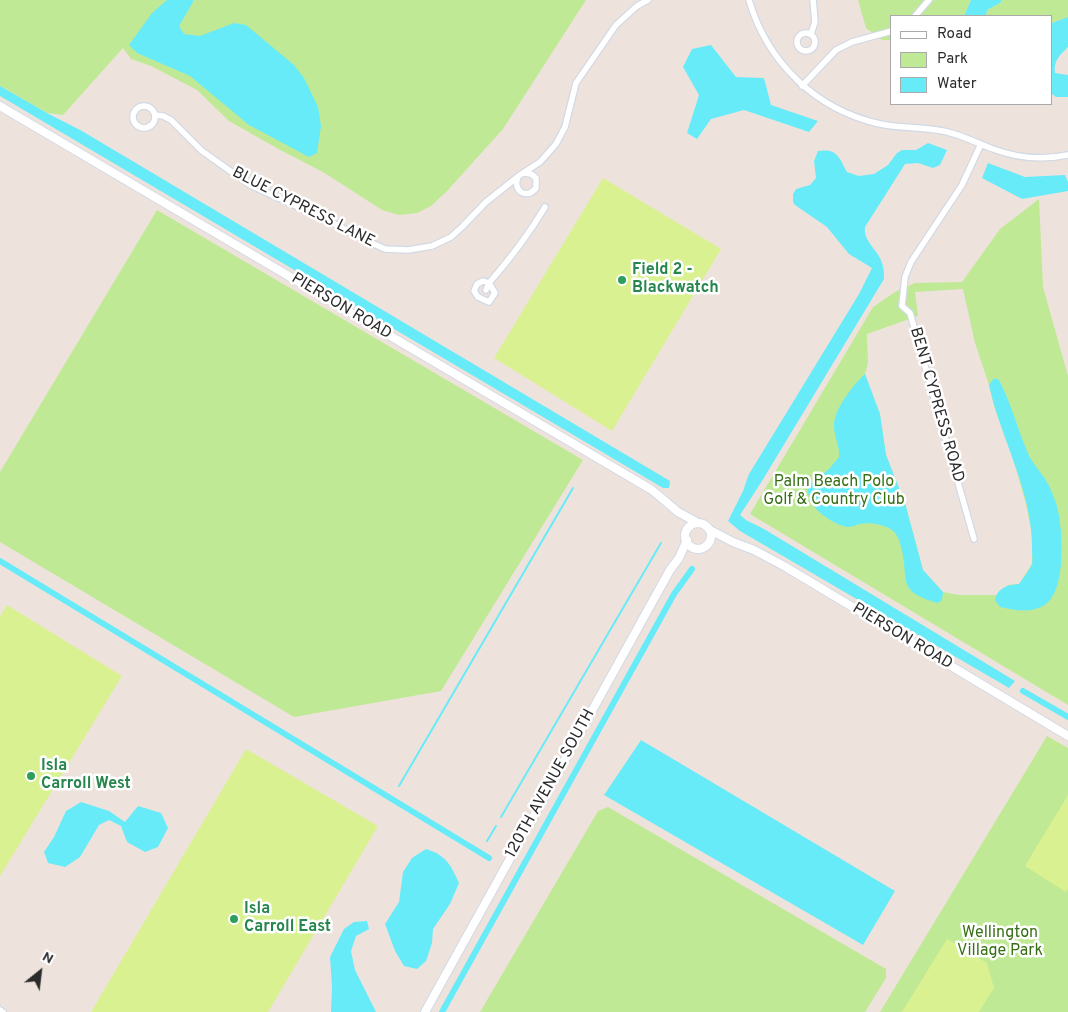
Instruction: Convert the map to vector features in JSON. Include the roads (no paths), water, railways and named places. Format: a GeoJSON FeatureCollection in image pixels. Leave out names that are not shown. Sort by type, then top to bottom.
{"type":"FeatureCollection","features":[{"type":"Feature","properties":{"kind":"street","name":"BLUE CYPRESS LANE"},"geometry":{"type":"LineString","coordinates":[[155,116],[163,116],[171,120],[202,151],[250,185],[385,249],[408,250],[432,246],[450,237],[486,202],[540,162],[556,144],[565,128],[576,83],[616,24],[637,6],[648,0]]}},
{"type":"Feature","properties":{"kind":"street"},"geometry":{"type":"LineString","coordinates":[[749,0],[756,20],[772,51],[802,86],[831,106],[858,118],[890,126],[940,130],[966,137],[1011,154],[1027,157],[1068,155]]}},
{"type":"Feature","properties":{"kind":"street"},"geometry":{"type":"LineString","coordinates":[[811,34],[815,22],[813,0]]}},
{"type":"Feature","properties":{"kind":"street"},"geometry":{"type":"LineString","coordinates":[[916,15],[929,0]]}},
{"type":"Feature","properties":{"kind":"street"},"geometry":{"type":"LineString","coordinates":[[802,86],[836,50],[852,42],[890,32]]}},
{"type":"Feature","properties":{"kind":"street","name":"PIERSON ROAD"},"geometry":{"type":"LineString","coordinates":[[0,106],[652,490],[678,512],[698,523]]}},
{"type":"Feature","properties":{"kind":"street","name":"BENT CYPRESS ROAD"},"geometry":{"type":"LineString","coordinates":[[974,539],[910,313],[902,306],[906,277],[911,262],[960,189],[981,144]]}},
{"type":"Feature","properties":{"kind":"street"},"geometry":{"type":"LineString","coordinates":[[518,177],[516,184],[518,190],[524,194],[531,193],[536,188],[536,178],[524,173]]}},
{"type":"Feature","properties":{"kind":"street"},"geometry":{"type":"LineString","coordinates":[[486,290],[489,283],[530,231],[544,207]]}},
{"type":"Feature","properties":{"kind":"street","name":"PIERSON ROAD"},"geometry":{"type":"LineString","coordinates":[[678,512],[687,531]]}},
{"type":"Feature","properties":{"kind":"street"},"geometry":{"type":"LineString","coordinates":[[698,523],[710,530],[709,542],[701,548],[694,548],[686,540],[689,527],[698,523]]}},
{"type":"Feature","properties":{"kind":"street","name":"PIERSON ROAD"},"geometry":{"type":"LineString","coordinates":[[710,530],[784,566],[1068,736]]}},
{"type":"Feature","properties":{"kind":"street","name":"120TH AVENUE SOUTH"},"geometry":{"type":"LineString","coordinates":[[425,1012],[665,579],[679,558],[686,540]]}},
{"type":"Feature","properties":{"kind":"street","name":"PIERSON ROAD"},"geometry":{"type":"LineString","coordinates":[[709,542],[733,542]]}},
{"type":"Feature","properties":{"kind":"street","name":"120TH AVENUE SOUTH"},"geometry":{"type":"LineString","coordinates":[[679,558],[694,548]]}},
{"type":"Feature","properties":{"kind":"street"},"geometry":{"type":"LineString","coordinates":[[0,1010],[4,1012]]}},
{"type":"Feature","properties":{"kind":"water"},"geometry":{"type":"Polygon","coordinates":[[[167,0],[193,0],[179,26],[184,34],[200,36],[234,23],[246,25],[294,65],[304,78],[318,107],[321,126],[317,153],[309,157],[249,125],[190,76],[137,53],[129,45],[152,13],[167,0]]]}},
{"type":"Feature","properties":{"kind":"water"},"geometry":{"type":"Polygon","coordinates":[[[971,0],[1002,0],[987,10],[986,15],[964,15],[971,0]]]}},
{"type":"Feature","properties":{"kind":"water"},"geometry":{"type":"Polygon","coordinates":[[[1068,17],[1068,47],[1058,58],[1055,65],[1055,73],[1068,75],[1068,97],[1056,97],[1053,95],[1053,23],[1068,17]]]}},
{"type":"Feature","properties":{"kind":"water"},"geometry":{"type":"Polygon","coordinates":[[[711,45],[736,77],[764,78],[771,105],[818,121],[809,132],[744,110],[711,119],[697,139],[687,133],[699,95],[683,67],[692,49],[711,45]]]}},
{"type":"Feature","properties":{"kind":"water"},"geometry":{"type":"Polygon","coordinates":[[[0,86],[82,131],[670,481],[669,488],[663,488],[0,96],[0,86]]]}},
{"type":"Feature","properties":{"kind":"water"},"geometry":{"type":"Polygon","coordinates":[[[928,143],[947,150],[940,165],[933,168],[918,163],[905,164],[865,227],[866,237],[882,263],[884,279],[740,515],[1015,681],[1009,688],[740,531],[728,521],[749,474],[859,294],[872,268],[849,254],[827,227],[795,205],[793,194],[796,189],[810,185],[816,178],[814,161],[818,151],[833,152],[837,155],[847,172],[859,176],[874,174],[888,165],[897,153],[902,150],[916,150],[928,143]]]}},
{"type":"Feature","properties":{"kind":"water"},"geometry":{"type":"Polygon","coordinates":[[[988,163],[1025,177],[1065,175],[1068,182],[1068,191],[1022,199],[982,178],[988,163]]]}},
{"type":"Feature","properties":{"kind":"water"},"geometry":{"type":"Polygon","coordinates":[[[865,374],[880,414],[886,455],[905,503],[923,570],[943,592],[942,600],[938,603],[924,599],[910,589],[905,576],[900,542],[892,530],[872,523],[848,527],[839,524],[819,512],[809,496],[807,487],[829,469],[839,457],[834,430],[837,413],[840,405],[855,384],[865,374]]]}},
{"type":"Feature","properties":{"kind":"water"},"geometry":{"type":"Polygon","coordinates":[[[994,378],[999,380],[1029,456],[1051,490],[1060,521],[1061,564],[1055,591],[1049,601],[1041,607],[1031,610],[1000,607],[995,600],[1001,589],[1019,584],[1031,567],[1032,559],[1031,528],[1027,507],[989,385],[994,378]]]}},
{"type":"Feature","properties":{"kind":"water"},"geometry":{"type":"Polygon","coordinates":[[[641,740],[895,891],[863,945],[604,795],[641,740]]]}},
{"type":"Feature","properties":{"kind":"water"},"geometry":{"type":"Polygon","coordinates":[[[81,802],[109,811],[125,822],[138,806],[161,813],[168,828],[158,847],[145,852],[127,842],[121,826],[109,820],[99,825],[80,857],[65,867],[48,863],[44,852],[54,837],[66,811],[81,802]]]}},
{"type":"Feature","properties":{"kind":"water"},"geometry":{"type":"Polygon","coordinates":[[[426,849],[433,851],[447,861],[459,883],[450,904],[433,929],[432,943],[426,961],[417,969],[404,966],[395,951],[385,924],[399,902],[403,872],[412,858],[426,849]]]}},
{"type":"Feature","properties":{"kind":"water"},"geometry":{"type":"Polygon","coordinates":[[[367,921],[369,929],[356,936],[351,951],[355,970],[376,1012],[331,1012],[330,957],[344,929],[354,922],[367,921]]]}},
{"type":"Feature","properties":{"kind":"waterway"},"geometry":{"type":"LineString","coordinates":[[399,786],[573,488]]}},
{"type":"Feature","properties":{"kind":"waterway"},"geometry":{"type":"LineString","coordinates":[[501,817],[661,543]]}},
{"type":"Feature","properties":{"kind":"waterway"},"geometry":{"type":"LineString","coordinates":[[0,561],[489,858]]}},
{"type":"Feature","properties":{"kind":"waterway"},"geometry":{"type":"LineString","coordinates":[[442,1012],[674,594],[692,569]]}},
{"type":"Feature","properties":{"kind":"waterway"},"geometry":{"type":"LineString","coordinates":[[1023,691],[1068,717]]}},
{"type":"Feature","properties":{"kind":"waterway"},"geometry":{"type":"LineString","coordinates":[[487,841],[496,826]]}},
{"type":"Feature","properties":{"kind":"place","name":"Field 2 - Blackwatch"},"geometry":{"type":"Point","coordinates":[622,280]}},
{"type":"Feature","properties":{"kind":"place","name":"Isla Carroll West"},"geometry":{"type":"Point","coordinates":[31,776]}},
{"type":"Feature","properties":{"kind":"place","name":"Isla Carroll East"},"geometry":{"type":"Point","coordinates":[234,919]}},
{"type":"Feature","properties":{"kind":"park label","name":"Palm Beach Polo Golf & Country Club"},"geometry":{"type":"Point","coordinates":[834,492]}},
{"type":"Feature","properties":{"kind":"park label","name":"Wellington Village Park"},"geometry":{"type":"Point","coordinates":[1000,943]}}]}
